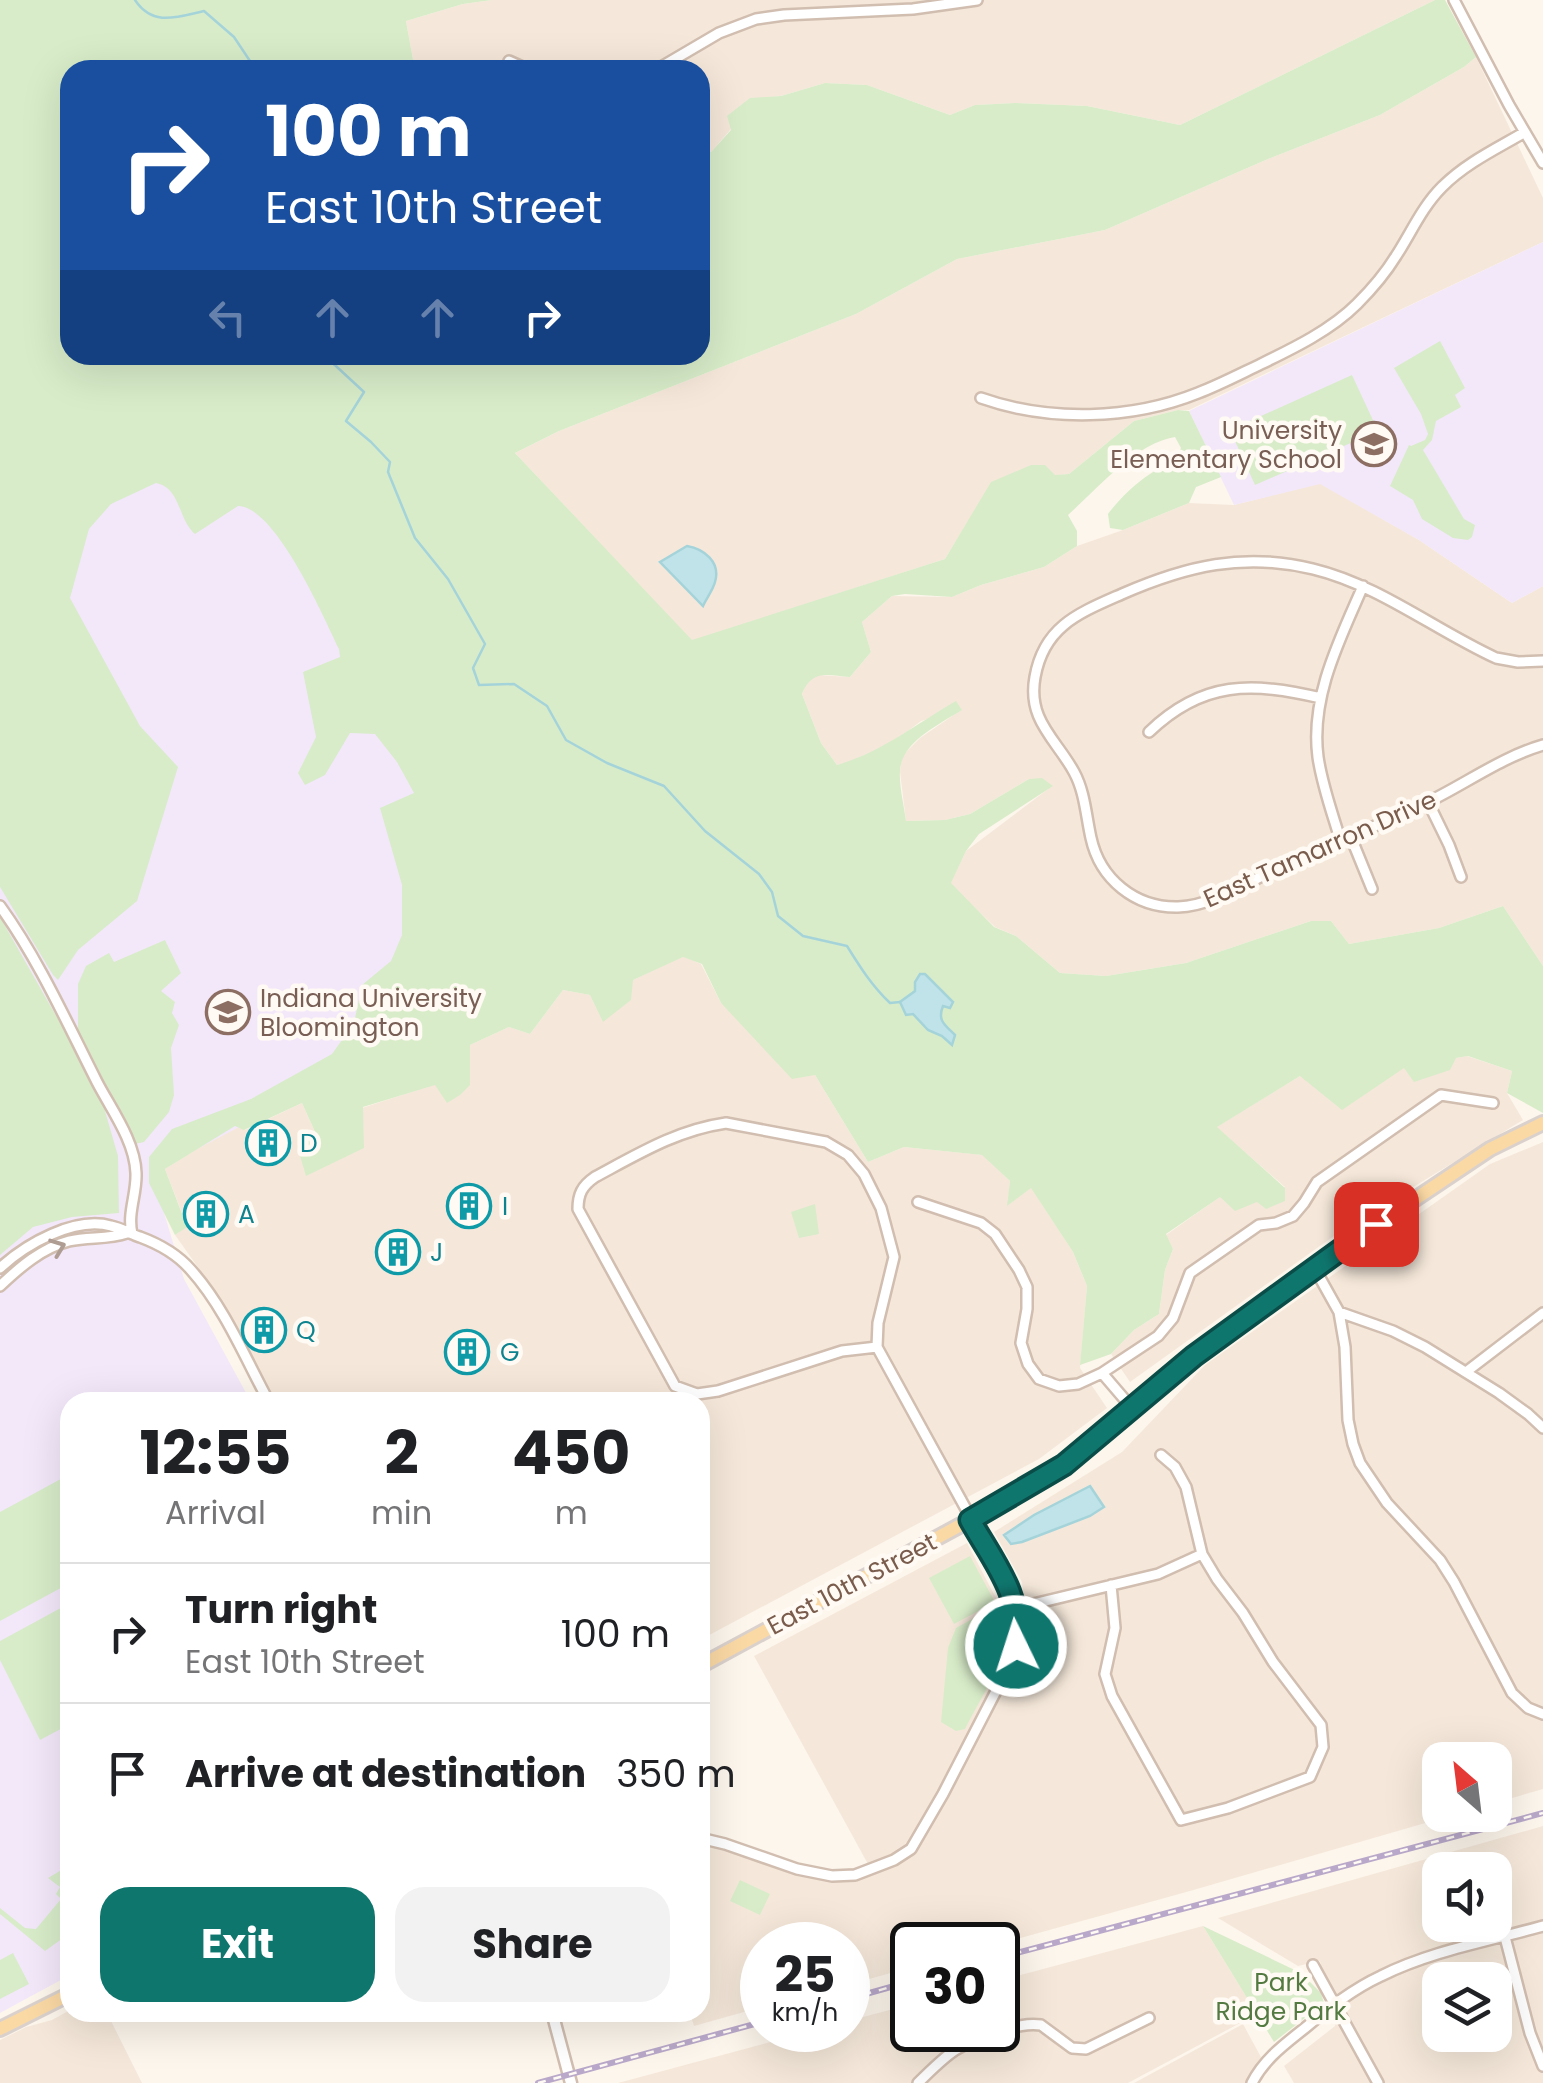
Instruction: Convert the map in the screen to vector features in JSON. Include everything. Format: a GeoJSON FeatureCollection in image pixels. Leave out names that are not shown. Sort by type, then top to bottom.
{"type":"FeatureCollection","features":[{"type":"Feature","properties":{"kind":"main road","name":"East 10th Street"},"geometry":{"type":"LineString","coordinates":[[710,1661],[1064,1465],[1224,1333],[1395,1210],[1490,1149],[1543,1124]]}},
{"type":"Feature","properties":{"kind":"main road"},"geometry":{"type":"LineString","coordinates":[[0,2029],[60,1999]]}},
{"type":"Feature","properties":{"kind":"street"},"geometry":{"type":"LineString","coordinates":[[672,60],[708,38],[756,19],[913,9],[977,0]]}},
{"type":"Feature","properties":{"kind":"street"},"geometry":{"type":"LineString","coordinates":[[1454,0],[1543,163]]}},
{"type":"Feature","properties":{"kind":"street"},"geometry":{"type":"LineString","coordinates":[[981,398],[1050,413],[1110,413],[1198,393],[1271,359],[1353,308],[1377,284],[1441,188],[1479,158],[1525,132]]}},
{"type":"Feature","properties":{"kind":"street","name":"East Tamarron Drive"},"geometry":{"type":"LineString","coordinates":[[1543,661],[1496,658],[1363,586],[1312,568],[1275,562],[1228,562],[1178,571],[1087,609],[1051,637],[1034,684],[1042,726],[1078,783],[1100,862],[1113,880],[1138,899],[1168,906],[1202,903],[1428,802],[1514,755],[1543,744]]}},
{"type":"Feature","properties":{"kind":"street"},"geometry":{"type":"LineString","coordinates":[[1363,586],[1336,648],[1321,698],[1318,754],[1345,837],[1372,889]]}},
{"type":"Feature","properties":{"kind":"street"},"geometry":{"type":"LineString","coordinates":[[1149,732],[1183,706],[1223,690],[1273,688],[1321,698]]}},
{"type":"Feature","properties":{"kind":"street"},"geometry":{"type":"LineString","coordinates":[[1428,802],[1461,877]]}},
{"type":"Feature","properties":{"kind":"street"},"geometry":{"type":"LineString","coordinates":[[0,906],[60,1009],[122,1129],[136,1172],[129,1234]]}},
{"type":"Feature","properties":{"kind":"street"},"geometry":{"type":"LineString","coordinates":[[918,1202],[980,1223],[995,1234],[1027,1287],[1021,1343],[1028,1364],[1039,1378],[1059,1386],[1078,1384],[1158,1336],[1173,1318],[1190,1273],[1258,1226],[1292,1216],[1318,1182],[1442,1095],[1493,1104]]}},
{"type":"Feature","properties":{"kind":"street"},"geometry":{"type":"LineString","coordinates":[[691,1392],[675,1386],[586,1225],[578,1209],[578,1196],[586,1183],[671,1136],[726,1123],[826,1142],[841,1150],[869,1183],[881,1208],[894,1257],[878,1323],[877,1347],[1010,1591],[1019,1626],[1005,1676],[911,1849],[854,1875],[832,1876],[710,1840]]}},
{"type":"Feature","properties":{"kind":"street"},"geometry":{"type":"LineString","coordinates":[[0,1268],[25,1247],[64,1230],[110,1225],[169,1251],[198,1277],[264,1392]]}},
{"type":"Feature","properties":{"kind":"street"},"geometry":{"type":"LineString","coordinates":[[0,1286],[46,1250],[70,1241],[129,1234]]}},
{"type":"Feature","properties":{"kind":"street"},"geometry":{"type":"LineString","coordinates":[[1315,1268],[1339,1312],[1345,1347],[1348,1420],[1361,1466],[1387,1504],[1440,1560],[1506,1685],[1528,1708],[1543,1714]]}},
{"type":"Feature","properties":{"kind":"street"},"geometry":{"type":"LineString","coordinates":[[1339,1312],[1393,1330],[1466,1372],[1543,1428]]}},
{"type":"Feature","properties":{"kind":"street"},"geometry":{"type":"LineString","coordinates":[[1466,1372],[1543,1313]]}},
{"type":"Feature","properties":{"kind":"street"},"geometry":{"type":"LineString","coordinates":[[710,1393],[842,1351],[877,1347]]}},
{"type":"Feature","properties":{"kind":"street"},"geometry":{"type":"LineString","coordinates":[[1102,1373],[1132,1408]]}},
{"type":"Feature","properties":{"kind":"street"},"geometry":{"type":"LineString","coordinates":[[1112,1585],[1115,1628],[1106,1674],[1112,1696],[1181,1820],[1228,1808],[1310,1777],[1323,1747],[1320,1725],[1273,1662],[1244,1612],[1216,1579],[1202,1554],[1186,1486],[1161,1455]]}},
{"type":"Feature","properties":{"kind":"street"},"geometry":{"type":"LineString","coordinates":[[1017,1608],[1158,1574],[1202,1554]]}},
{"type":"Feature","properties":{"kind":"street"},"geometry":{"type":"LineString","coordinates":[[1512,1934],[1543,1926]]}},
{"type":"Feature","properties":{"kind":"street"},"geometry":{"type":"LineString","coordinates":[[1252,2083],[1264,2062],[1362,1986],[1426,1958],[1483,1942]]}},
{"type":"Feature","properties":{"kind":"street"},"geometry":{"type":"LineString","coordinates":[[1507,1942],[1530,2034],[1543,2066]]}},
{"type":"Feature","properties":{"kind":"street"},"geometry":{"type":"LineString","coordinates":[[1313,1965],[1378,2083]]}},
{"type":"Feature","properties":{"kind":"street"},"geometry":{"type":"LineString","coordinates":[[918,2083],[963,2043],[1014,2027],[1041,2025],[1072,2048],[1086,2050],[1149,2018]]}},
{"type":"Feature","properties":{"kind":"street"},"geometry":{"type":"LineString","coordinates":[[555,2022],[571,2083]]}},
{"type":"Feature","properties":{"kind":"shaded area","name":"Indiana University Bloomington"},"geometry":{"type":"Polygon","coordinates":[[[0,0],[60,60],[60,365],[84,365],[760,851],[152,1173],[184,1279],[246,1392],[60,1392],[60,1980],[0,2013],[0,0]]]}},
{"type":"Feature","properties":{"kind":"shaded area"},"geometry":{"type":"Polygon","coordinates":[[[492,0],[1435,0],[1180,125],[1087,106],[975,105],[950,115],[867,85],[825,83],[781,96],[750,99],[710,152],[710,60],[413,60],[406,21],[492,0]]]}},
{"type":"Feature","properties":{"kind":"shaded area"},"geometry":{"type":"Polygon","coordinates":[[[1476,57],[1543,198],[1543,242],[1189,410],[1134,421],[1069,474],[992,482],[945,559],[692,641],[515,453],[559,431],[856,314],[957,259],[1105,230],[1380,115],[1476,57]]]}},
{"type":"Feature","properties":{"kind":"shaded area","name":"University Elementary School"},"geometry":{"type":"Polygon","coordinates":[[[1543,242],[1543,586],[1512,603],[1419,540],[1320,484],[1234,505],[1189,411],[1543,242]]]}},
{"type":"Feature","properties":{"kind":"shaded area"},"geometry":{"type":"Polygon","coordinates":[[[1320,483],[1419,540],[1512,603],[1543,586],[1543,966],[1503,906],[1439,928],[1349,944],[1331,921],[1311,921],[1186,963],[1106,976],[1060,973],[1016,936],[995,927],[950,884],[966,851],[1052,786],[1029,779],[970,814],[945,820],[906,821],[902,756],[920,738],[961,710],[921,721],[863,758],[837,765],[821,743],[802,694],[807,681],[818,675],[850,677],[871,652],[862,622],[892,596],[952,597],[1044,567],[1077,546],[1189,503],[1234,505],[1320,483]]]}},
{"type":"Feature","properties":{"kind":"shaded area"},"geometry":{"type":"Polygon","coordinates":[[[683,956],[701,964],[721,1003],[815,1075],[868,1162],[904,1147],[983,1155],[1010,1181],[1008,1205],[1031,1187],[1073,1252],[1087,1286],[1080,1368],[1107,1408],[1039,1459],[710,1635],[710,1392],[271,1392],[217,1294],[175,1235],[187,1226],[165,1169],[235,1125],[245,1130],[302,1103],[316,1134],[362,1108],[436,1084],[470,1085],[470,1045],[509,1027],[530,1034],[563,990],[590,995],[603,1021],[633,980],[683,956]]]}},
{"type":"Feature","properties":{"kind":"shaded area"},"geometry":{"type":"Polygon","coordinates":[[[1467,1056],[1512,1071],[1507,1093],[1523,1120],[1338,1233],[1130,1382],[1111,1354],[1134,1330],[1159,1314],[1165,1270],[1173,1249],[1166,1235],[1221,1196],[1285,1187],[1216,1127],[1300,1076],[1404,1068],[1467,1056]]]}},
{"type":"Feature","properties":{"kind":"shaded area"},"geometry":{"type":"Polygon","coordinates":[[[1543,1142],[1543,1789],[1512,1798],[1512,1742],[1422,1742],[1422,1824],[1020,1938],[1020,1922],[890,1922],[890,1973],[870,1979],[870,1922],[740,1922],[740,2013],[710,2022],[710,1843],[766,1854],[820,1872],[869,1866],[754,1656],[967,1543],[1006,1617],[1026,1623],[1022,1582],[994,1532],[1122,1452],[1205,1365],[1490,1164],[1543,1142]]]}},
{"type":"Feature","properties":{"kind":"shaded area"},"geometry":{"type":"Polygon","coordinates":[[[1543,1826],[1543,2083],[1294,2083],[1284,2066],[1335,2026],[1320,1961],[1298,1966],[1218,1918],[1422,1860],[1422,1942],[1512,1942],[1512,1852],[1451,1852],[1543,1826]]]}},
{"type":"Feature","properties":{"kind":"shaded area"},"geometry":{"type":"Polygon","coordinates":[[[1203,1926],[1257,2014],[1128,2083],[618,2083],[740,2050],[870,2052],[870,2015],[890,2010],[890,2052],[1020,2052],[1020,1975],[1203,1926]]]}},
{"type":"Feature","properties":{"kind":"shaded area"},"geometry":{"type":"Polygon","coordinates":[[[60,2016],[60,2022],[112,2022],[142,2083],[0,2083],[0,2040],[60,2016]]]}},
{"type":"Feature","properties":{"kind":"shaded area"},"geometry":{"type":"Polygon","coordinates":[[[1243,2024],[1261,2057],[1247,2083],[1134,2083],[1243,2024]]]}},
{"type":"Feature","properties":{"kind":"green space"},"geometry":{"type":"Polygon","coordinates":[[[0,0],[492,0],[406,21],[413,60],[60,60],[60,365],[710,365],[710,152],[731,130],[727,116],[750,98],[781,96],[825,83],[867,85],[950,115],[975,105],[1087,106],[1180,125],[1435,0],[1445,0],[1476,57],[1380,115],[1105,230],[957,259],[856,314],[559,431],[515,453],[692,640],[945,559],[991,482],[1031,465],[1045,465],[1055,475],[1069,474],[1134,421],[1189,411],[1221,477],[1196,487],[1189,503],[1123,530],[1110,528],[1108,514],[1117,503],[1181,448],[1175,437],[1160,441],[1118,468],[1068,515],[1077,531],[1077,546],[1044,567],[952,597],[892,596],[862,622],[871,652],[850,677],[816,677],[802,694],[821,743],[837,765],[884,745],[956,701],[962,710],[923,735],[902,761],[900,783],[906,821],[945,820],[970,814],[1029,779],[1042,778],[1053,786],[979,834],[951,883],[994,927],[1016,936],[1060,973],[1106,976],[1186,963],[1311,921],[1331,921],[1349,944],[1439,928],[1503,906],[1543,966],[1543,1113],[1507,1093],[1512,1071],[1468,1056],[1456,1058],[1450,1070],[1414,1082],[1404,1068],[1342,1110],[1300,1076],[1217,1127],[1285,1188],[1285,1201],[1266,1209],[1257,1202],[1235,1211],[1220,1197],[1166,1234],[1173,1249],[1165,1270],[1159,1314],[1134,1330],[1111,1354],[1080,1365],[1087,1286],[1073,1252],[1031,1188],[1007,1206],[1010,1181],[982,1155],[904,1147],[868,1162],[815,1075],[792,1079],[721,1003],[702,964],[683,957],[633,980],[631,1000],[603,1022],[590,995],[563,990],[530,1034],[509,1027],[470,1045],[470,1085],[460,1095],[447,1103],[435,1085],[363,1107],[364,1148],[306,1176],[297,1146],[316,1134],[302,1103],[244,1130],[235,1126],[165,1169],[187,1227],[175,1235],[149,1183],[149,1157],[172,1129],[251,1099],[332,1054],[354,1023],[362,985],[391,961],[402,935],[402,885],[380,808],[414,793],[375,734],[350,733],[325,775],[305,785],[298,773],[316,737],[303,672],[340,657],[322,614],[283,544],[253,511],[238,506],[195,534],[170,491],[156,483],[111,504],[89,529],[70,598],[140,726],[178,767],[137,901],[78,950],[58,980],[0,887],[0,0]],[[915,990],[905,1009],[906,1015],[913,1014],[928,1030],[952,1044],[944,1030],[943,1006],[915,990]]]}},
{"type":"Feature","properties":{"kind":"green space"},"geometry":{"type":"Polygon","coordinates":[[[1440,341],[1465,388],[1455,395],[1461,407],[1436,421],[1432,440],[1423,450],[1464,519],[1475,525],[1468,540],[1453,538],[1422,519],[1413,500],[1390,486],[1409,445],[1425,440],[1428,434],[1394,368],[1440,341]]]}},
{"type":"Feature","properties":{"kind":"green space"},"geometry":{"type":"Polygon","coordinates":[[[1352,375],[1378,431],[1255,485],[1230,430],[1352,375]]]}},
{"type":"Feature","properties":{"kind":"green space"},"geometry":{"type":"Polygon","coordinates":[[[0,917],[105,1102],[118,1156],[119,1213],[72,1217],[33,1227],[0,1255],[0,917]]]}},
{"type":"Feature","properties":{"kind":"green space"},"geometry":{"type":"Polygon","coordinates":[[[165,940],[181,973],[161,991],[175,1002],[172,1013],[179,1025],[171,1048],[174,1095],[169,1112],[144,1142],[135,1144],[78,1033],[78,984],[86,966],[109,953],[114,962],[165,940]]]}},
{"type":"Feature","properties":{"kind":"green space"},"geometry":{"type":"Polygon","coordinates":[[[815,1204],[819,1234],[799,1238],[791,1212],[815,1204]]]}},
{"type":"Feature","properties":{"kind":"green space"},"geometry":{"type":"Polygon","coordinates":[[[60,1479],[60,1588],[0,1621],[0,1512],[60,1479]]]}},
{"type":"Feature","properties":{"kind":"green space"},"geometry":{"type":"Polygon","coordinates":[[[970,1556],[995,1602],[954,1624],[929,1578],[970,1556]]]}},
{"type":"Feature","properties":{"kind":"green space"},"geometry":{"type":"Polygon","coordinates":[[[60,1608],[60,1729],[40,1740],[0,1660],[0,1641],[60,1608]]]}},
{"type":"Feature","properties":{"kind":"green space"},"geometry":{"type":"Polygon","coordinates":[[[992,1608],[1007,1625],[1002,1652],[965,1729],[956,1731],[941,1722],[948,1648],[956,1628],[992,1608]]]}},
{"type":"Feature","properties":{"kind":"green space"},"geometry":{"type":"Polygon","coordinates":[[[60,1871],[60,1887],[48,1878],[60,1871]]]}},
{"type":"Feature","properties":{"kind":"green space"},"geometry":{"type":"Polygon","coordinates":[[[740,1880],[770,1894],[760,1915],[730,1901],[740,1880]]]}},
{"type":"Feature","properties":{"kind":"green space"},"geometry":{"type":"Polygon","coordinates":[[[60,1900],[60,1940],[45,1951],[0,1914],[0,1908],[25,1928],[36,1929],[60,1900]]]}},
{"type":"Feature","properties":{"kind":"green space","name":"Park Ridge Park"},"geometry":{"type":"Polygon","coordinates":[[[1203,1926],[1301,1973],[1321,1993],[1324,2003],[1274,2042],[1203,1926]]]}},
{"type":"Feature","properties":{"kind":"green space"},"geometry":{"type":"Polygon","coordinates":[[[13,1953],[29,1984],[0,1999],[0,1960],[13,1953]]]}},
{"type":"Feature","properties":{"kind":"water"},"geometry":{"type":"Polygon","coordinates":[[[687,546],[705,553],[716,568],[714,585],[703,606],[660,562],[687,546]]]}},
{"type":"Feature","properties":{"kind":"water"},"geometry":{"type":"Polygon","coordinates":[[[920,974],[925,974],[953,1002],[950,1008],[943,1006],[941,1015],[955,1035],[952,1045],[928,1030],[913,1014],[906,1015],[900,1002],[915,991],[920,974]]]}},
{"type":"Feature","properties":{"kind":"water"},"geometry":{"type":"Polygon","coordinates":[[[1090,1486],[1104,1507],[1090,1516],[1022,1542],[1011,1544],[1004,1535],[1034,1515],[1090,1486]]]}},
{"type":"Feature","properties":{"kind":"waterway"},"geometry":{"type":"LineString","coordinates":[[135,0],[158,17],[204,11],[234,37],[249,60]]}},
{"type":"Feature","properties":{"kind":"waterway"},"geometry":{"type":"LineString","coordinates":[[335,365],[364,392],[346,421],[390,462],[388,472],[415,538],[448,579],[485,644],[473,668],[479,685],[514,684],[547,706],[566,740],[607,763],[664,786],[705,831],[759,874],[772,892],[778,916],[803,936],[847,946],[884,997],[890,1003],[900,1002]]}},
{"type":"Feature","properties":{"kind":"railway"},"geometry":{"type":"LineString","coordinates":[[1020,1952],[1543,1813]]}},
{"type":"Feature","properties":{"kind":"railway"},"geometry":{"type":"LineString","coordinates":[[870,1993],[890,1987]]}},
{"type":"Feature","properties":{"kind":"railway"},"geometry":{"type":"LineString","coordinates":[[538,2083],[740,2028]]}},
{"type":"Feature","properties":{"kind":"place","name":"University Elementary School"},"geometry":{"type":"Point","coordinates":[1374,444]}},
{"type":"Feature","properties":{"kind":"place","name":"Indiana University Bloomington"},"geometry":{"type":"Point","coordinates":[228,1012]}},
{"type":"Feature","properties":{"kind":"place","name":"D"},"geometry":{"type":"Point","coordinates":[268,1143]}},
{"type":"Feature","properties":{"kind":"place","name":"I"},"geometry":{"type":"Point","coordinates":[469,1206]}},
{"type":"Feature","properties":{"kind":"place","name":"A"},"geometry":{"type":"Point","coordinates":[206,1214]}},
{"type":"Feature","properties":{"kind":"place","name":"J"},"geometry":{"type":"Point","coordinates":[398,1252]}},
{"type":"Feature","properties":{"kind":"place","name":"Q"},"geometry":{"type":"Point","coordinates":[264,1330]}},
{"type":"Feature","properties":{"kind":"place","name":"G"},"geometry":{"type":"Point","coordinates":[467,1352]}},
{"type":"Feature","properties":{"kind":"route"},"geometry":{"type":"LineString","coordinates":[[1016,1646],[1017,1608],[970,1520],[1064,1465],[1194,1356],[1376,1224]]}}]}
